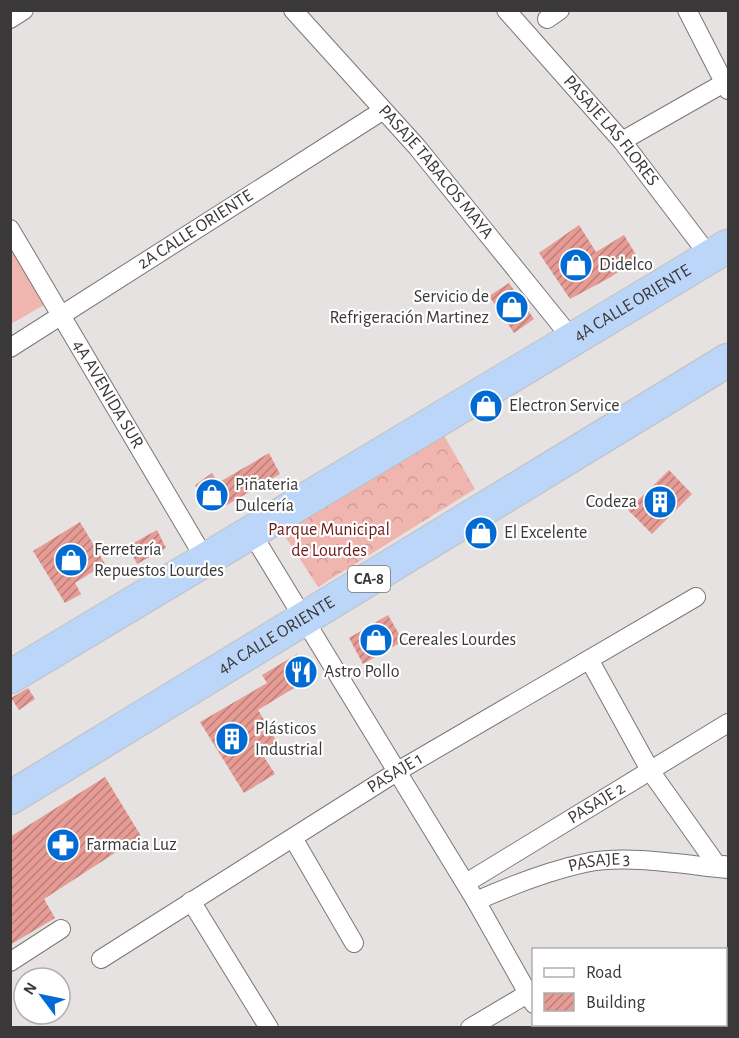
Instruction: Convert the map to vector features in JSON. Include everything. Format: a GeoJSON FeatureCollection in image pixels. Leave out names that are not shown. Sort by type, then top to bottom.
{"type":"FeatureCollection","features":[{"type":"Feature","properties":{"kind":"highway","name":"4A CALLE ORIENTE"},"geometry":{"type":"LineString","coordinates":[[10,677],[719,252]]}},
{"type":"Feature","properties":{"kind":"highway","name":"4A CALLE ORIENTE"},"geometry":{"type":"LineString","coordinates":[[10,798],[729,360]]}},
{"type":"Feature","properties":{"kind":"street"},"geometry":{"type":"LineString","coordinates":[[10,19],[24,10]]}},
{"type":"Feature","properties":{"kind":"street","name":"PASAJE TABACOS MAYA"},"geometry":{"type":"LineString","coordinates":[[293,10],[417,147],[573,340]]}},
{"type":"Feature","properties":{"kind":"street","name":"PASAJE LAS FLORES"},"geometry":{"type":"LineString","coordinates":[[506,10],[719,252]]}},
{"type":"Feature","properties":{"kind":"street"},"geometry":{"type":"LineString","coordinates":[[622,141],[726,87],[687,10]]}},
{"type":"Feature","properties":{"kind":"street","name":"2A CALLE ORIENTE"},"geometry":{"type":"LineString","coordinates":[[10,348],[382,111]]}},
{"type":"Feature","properties":{"kind":"street","name":"4A AVENIDA SUR"},"geometry":{"type":"LineString","coordinates":[[10,230],[205,559]]}},
{"type":"Feature","properties":{"kind":"street"},"geometry":{"type":"LineString","coordinates":[[251,532],[398,771],[531,996],[470,1028]]}},
{"type":"Feature","properties":{"kind":"street","name":"PASAJE 1"},"geometry":{"type":"LineString","coordinates":[[101,959],[398,771],[590,661],[696,597]]}},
{"type":"Feature","properties":{"kind":"street"},"geometry":{"type":"LineString","coordinates":[[590,661],[651,772],[725,867]]}},
{"type":"Feature","properties":{"kind":"street","name":"PASAJE 2"},"geometry":{"type":"LineString","coordinates":[[465,883],[729,723]]}},
{"type":"Feature","properties":{"kind":"street"},"geometry":{"type":"LineString","coordinates":[[293,838],[354,943]]}},
{"type":"Feature","properties":{"kind":"street","name":"PASAJE 3"},"geometry":{"type":"LineString","coordinates":[[476,901],[519,882],[587,862],[628,861],[725,867]]}},
{"type":"Feature","properties":{"kind":"street"},"geometry":{"type":"LineString","coordinates":[[191,901],[269,1028]]}},
{"type":"Feature","properties":{"kind":"street"},"geometry":{"type":"LineString","coordinates":[[10,962],[62,929]]}},
{"type":"Feature","properties":{"kind":"green space"},"geometry":{"type":"Polygon","coordinates":[[[10,229],[56,298],[11,324],[10,324],[10,229]]]}},
{"type":"Feature","properties":{"kind":"green space","name":"Parque Municipal de Lourdes"},"geometry":{"type":"Polygon","coordinates":[[[442,432],[475,489],[318,587],[281,530],[442,432]]]}},
{"type":"Feature","properties":{"kind":"building","name":"Didelco"},"geometry":{"type":"Polygon","coordinates":[[[579,225],[596,252],[624,235],[638,258],[611,277],[570,299],[539,253],[579,225]]]}},
{"type":"Feature","properties":{"kind":"building","name":"Servicio de Refrigeración Martinez"},"geometry":{"type":"Polygon","coordinates":[[[509,283],[534,319],[514,333],[489,296],[509,283]]]}},
{"type":"Feature","properties":{"kind":"building"},"geometry":{"type":"Polygon","coordinates":[[[269,453],[280,474],[215,512],[210,510],[195,485],[212,473],[218,483],[269,453]]]}},
{"type":"Feature","properties":{"kind":"building","name":"Codeza"},"geometry":{"type":"Polygon","coordinates":[[[669,470],[692,494],[652,534],[628,510],[669,470]]]}},
{"type":"Feature","properties":{"kind":"building","name":"Ferretería Repuestos Lourdes"},"geometry":{"type":"Polygon","coordinates":[[[80,522],[105,564],[75,583],[81,594],[65,603],[33,551],[80,522]]]}},
{"type":"Feature","properties":{"kind":"building"},"geometry":{"type":"Polygon","coordinates":[[[493,525],[497,533],[474,547],[469,540],[493,525]]]}},
{"type":"Feature","properties":{"kind":"building"},"geometry":{"type":"Polygon","coordinates":[[[157,530],[166,548],[137,564],[128,546],[157,530]]]}},
{"type":"Feature","properties":{"kind":"building","name":"Cereales Lourdes"},"geometry":{"type":"Polygon","coordinates":[[[388,615],[403,641],[363,664],[349,638],[388,615]]]}},
{"type":"Feature","properties":{"kind":"building"},"geometry":{"type":"Polygon","coordinates":[[[297,654],[312,677],[258,710],[280,747],[264,757],[275,774],[244,793],[200,722],[267,683],[262,675],[297,654]]]}},
{"type":"Feature","properties":{"kind":"building"},"geometry":{"type":"Polygon","coordinates":[[[28,688],[35,699],[19,710],[11,698],[28,688]]]}},
{"type":"Feature","properties":{"kind":"building"},"geometry":{"type":"Polygon","coordinates":[[[105,777],[141,836],[44,899],[55,918],[10,945],[10,837],[105,777]]]}},
{"type":"Feature","properties":{"kind":"place","name":"Didelco"},"geometry":{"type":"Point","coordinates":[576,265]}},
{"type":"Feature","properties":{"kind":"place","name":"Servicio de Refrigeración Martinez"},"geometry":{"type":"Point","coordinates":[512,307]}},
{"type":"Feature","properties":{"kind":"place","name":"Electron Service"},"geometry":{"type":"Point","coordinates":[486,406]}},
{"type":"Feature","properties":{"kind":"place","name":"Piñateria Dulcería"},"geometry":{"type":"Point","coordinates":[212,495]}},
{"type":"Feature","properties":{"kind":"place","name":"Codeza"},"geometry":{"type":"Point","coordinates":[660,502]}},
{"type":"Feature","properties":{"kind":"place","name":"El Excelente"},"geometry":{"type":"Point","coordinates":[481,533]}},
{"type":"Feature","properties":{"kind":"place","name":"Ferretería Repuestos Lourdes"},"geometry":{"type":"Point","coordinates":[71,560]}},
{"type":"Feature","properties":{"kind":"place","name":"Cereales Lourdes"},"geometry":{"type":"Point","coordinates":[376,640]}},
{"type":"Feature","properties":{"kind":"place","name":"Astro Pollo"},"geometry":{"type":"Point","coordinates":[301,672]}},
{"type":"Feature","properties":{"kind":"place","name":"Plásticos Industrial"},"geometry":{"type":"Point","coordinates":[232,739]}},
{"type":"Feature","properties":{"kind":"place","name":"Farmacia Luz"},"geometry":{"type":"Point","coordinates":[63,845]}}]}
